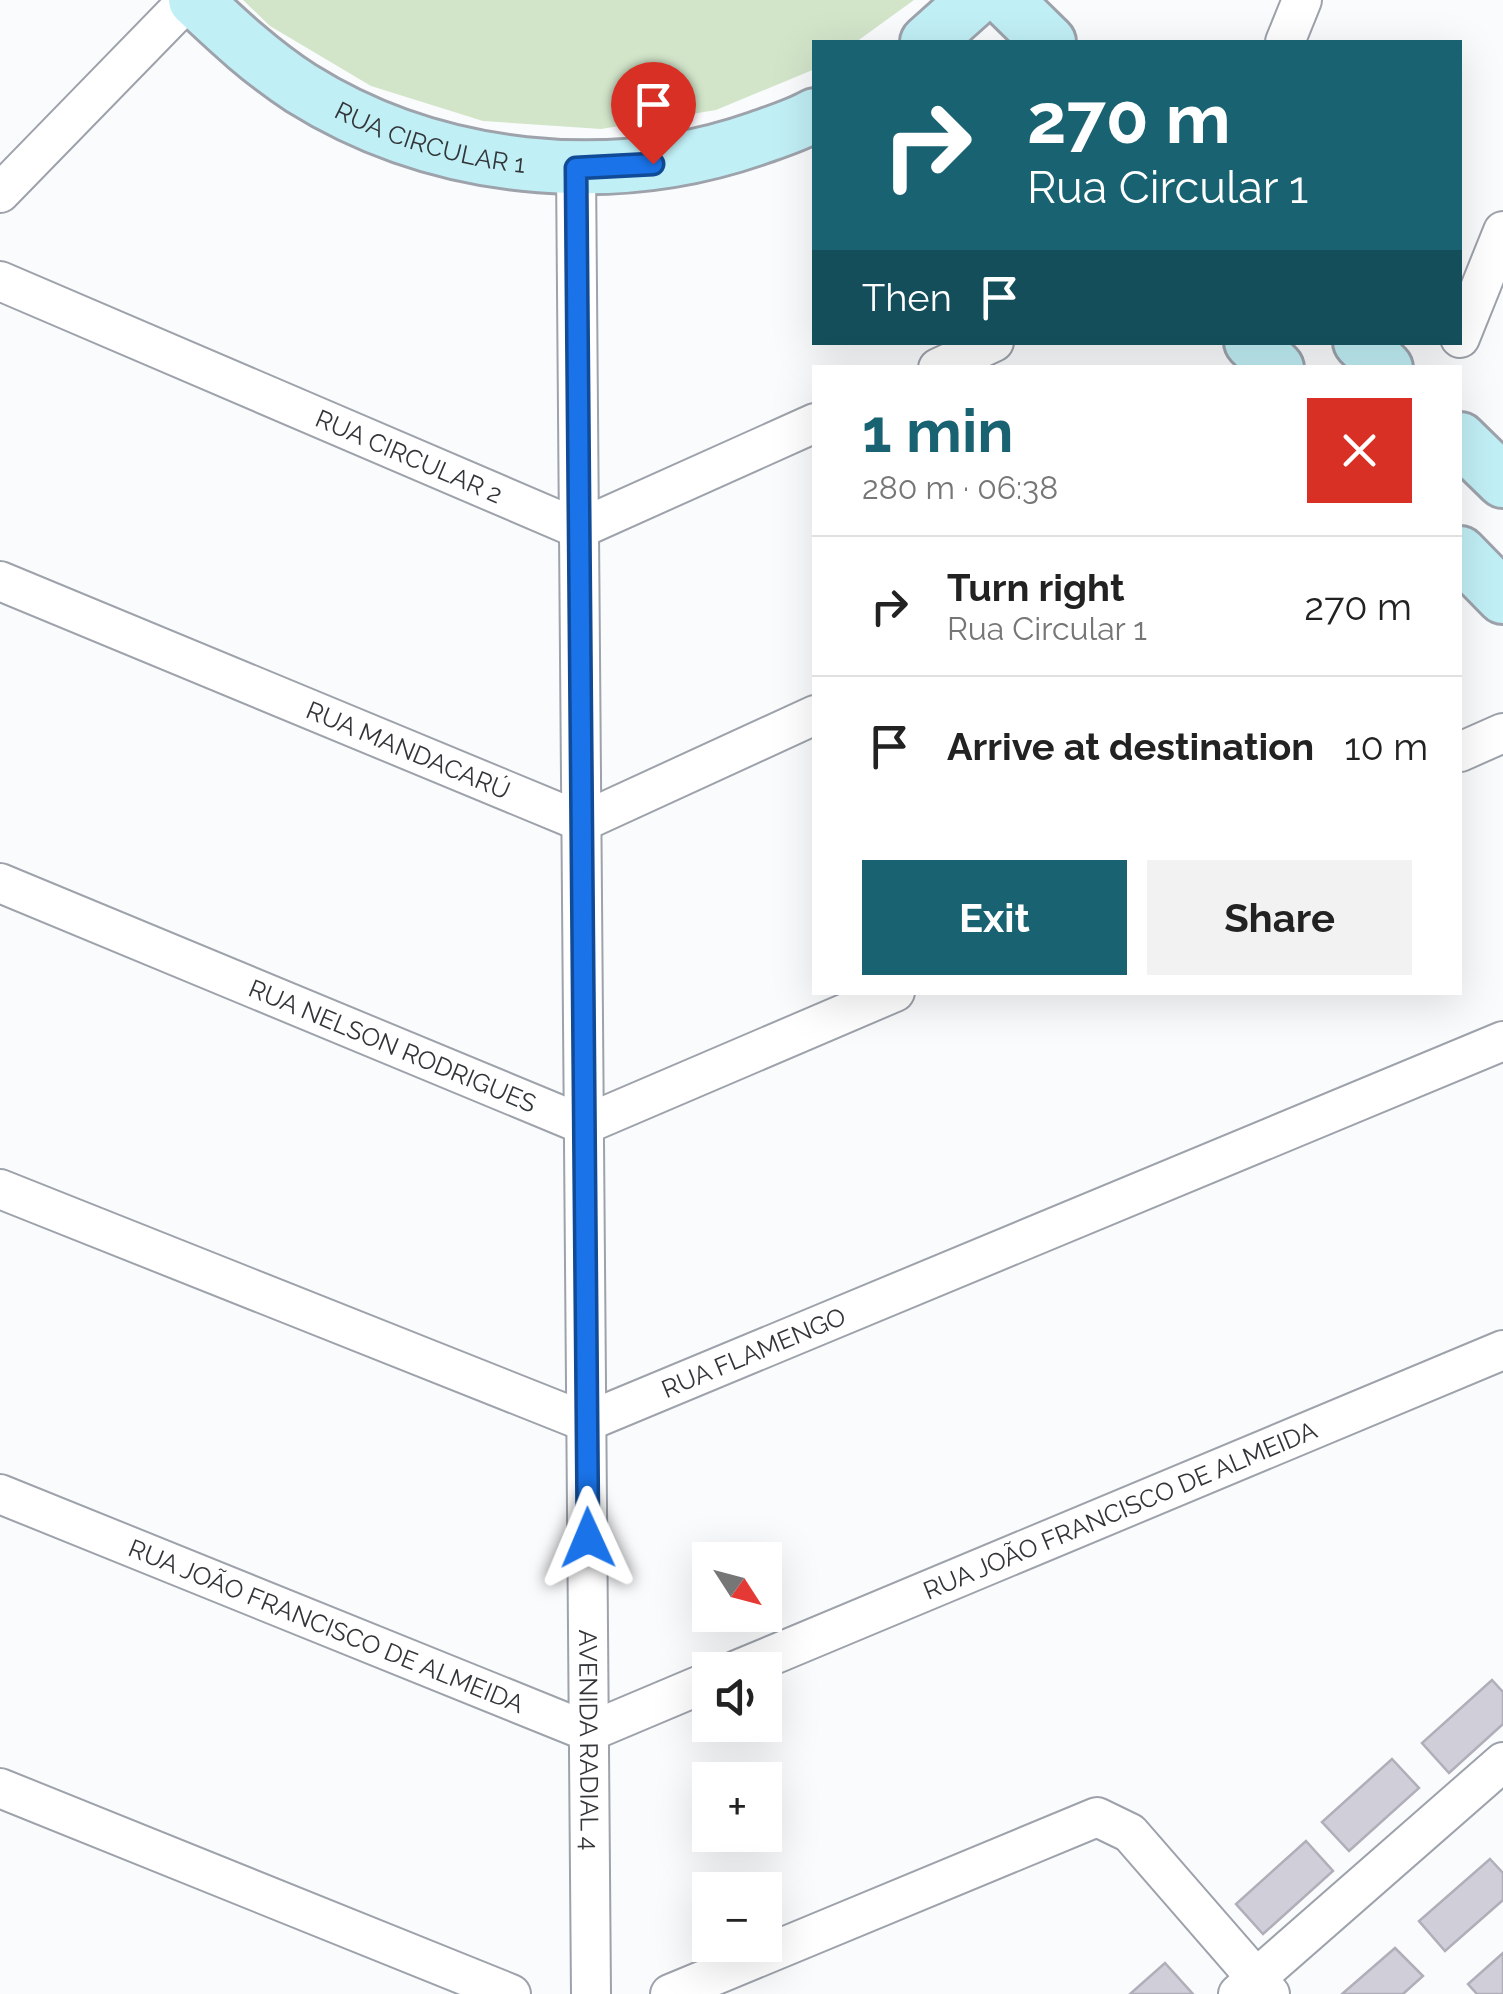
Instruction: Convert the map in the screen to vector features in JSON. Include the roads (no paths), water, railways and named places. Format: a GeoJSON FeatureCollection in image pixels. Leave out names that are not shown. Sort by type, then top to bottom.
{"type":"FeatureCollection","features":[{"type":"Feature","properties":{"kind":"street"},"geometry":{"type":"LineString","coordinates":[[0,193],[188,0]]}},
{"type":"Feature","properties":{"kind":"street","name":"RUA CIRCULAR 1"},"geometry":{"type":"LineString","coordinates":[[195,0],[243,46],[302,88],[366,122],[434,147],[504,162],[576,168],[653,164],[728,149],[812,117]]}},
{"type":"Feature","properties":{"kind":"street"},"geometry":{"type":"LineString","coordinates":[[1006,0],[1048,40]]}},
{"type":"Feature","properties":{"kind":"street"},"geometry":{"type":"LineString","coordinates":[[1285,40],[1302,0]]}},
{"type":"Feature","properties":{"kind":"street","name":"AVENIDA RADIAL 4"},"geometry":{"type":"LineString","coordinates":[[576,168],[591,1994]]}},
{"type":"Feature","properties":{"kind":"street"},"geometry":{"type":"LineString","coordinates":[[1462,333],[1503,231]]}},
{"type":"Feature","properties":{"kind":"street","name":"RUA CIRCULAR 2"},"geometry":{"type":"LineString","coordinates":[[0,280],[579,529]]}},
{"type":"Feature","properties":{"kind":"street"},"geometry":{"type":"LineString","coordinates":[[944,365],[988,345]]}},
{"type":"Feature","properties":{"kind":"street"},"geometry":{"type":"LineString","coordinates":[[1255,345],[1273,365]]}},
{"type":"Feature","properties":{"kind":"street"},"geometry":{"type":"LineString","coordinates":[[1363,345],[1383,365]]}},
{"type":"Feature","properties":{"kind":"street"},"geometry":{"type":"LineString","coordinates":[[579,529],[812,424]]}},
{"type":"Feature","properties":{"kind":"street"},"geometry":{"type":"LineString","coordinates":[[1462,440],[1503,481]]}},
{"type":"Feature","properties":{"kind":"street"},"geometry":{"type":"LineString","coordinates":[[1462,555],[1503,598]]}},
{"type":"Feature","properties":{"kind":"street","name":"RUA MANDACARÚ"},"geometry":{"type":"LineString","coordinates":[[0,581],[582,822]]}},
{"type":"Feature","properties":{"kind":"street"},"geometry":{"type":"LineString","coordinates":[[582,822],[812,716]]}},
{"type":"Feature","properties":{"kind":"street"},"geometry":{"type":"LineString","coordinates":[[1462,751],[1503,733]]}},
{"type":"Feature","properties":{"kind":"street","name":"RUA NELSON RODRIGUES"},"geometry":{"type":"LineString","coordinates":[[0,883],[584,1125]]}},
{"type":"Feature","properties":{"kind":"street"},"geometry":{"type":"LineString","coordinates":[[584,1125],[889,995]]}},
{"type":"Feature","properties":{"kind":"street","name":"RUA FLAMENGO"},"geometry":{"type":"LineString","coordinates":[[586,1422],[1503,1041]]}},
{"type":"Feature","properties":{"kind":"street"},"geometry":{"type":"LineString","coordinates":[[0,1189],[586,1422]]}},
{"type":"Feature","properties":{"kind":"street","name":"RUA JOÃO FRANCISCO DE ALMEIDA"},"geometry":{"type":"LineString","coordinates":[[780,1652],[1503,1350]]}},
{"type":"Feature","properties":{"kind":"street","name":"RUA JOÃO FRANCISCO DE ALMEIDA"},"geometry":{"type":"LineString","coordinates":[[0,1494],[589,1732]]}},
{"type":"Feature","properties":{"kind":"street"},"geometry":{"type":"LineString","coordinates":[[589,1732],[692,1689]]}},
{"type":"Feature","properties":{"kind":"street"},"geometry":{"type":"LineString","coordinates":[[670,1994],[1097,1818],[1130,1833],[1255,1989],[1503,1762]]}},
{"type":"Feature","properties":{"kind":"street"},"geometry":{"type":"LineString","coordinates":[[0,1788],[511,1994]]}}]}
